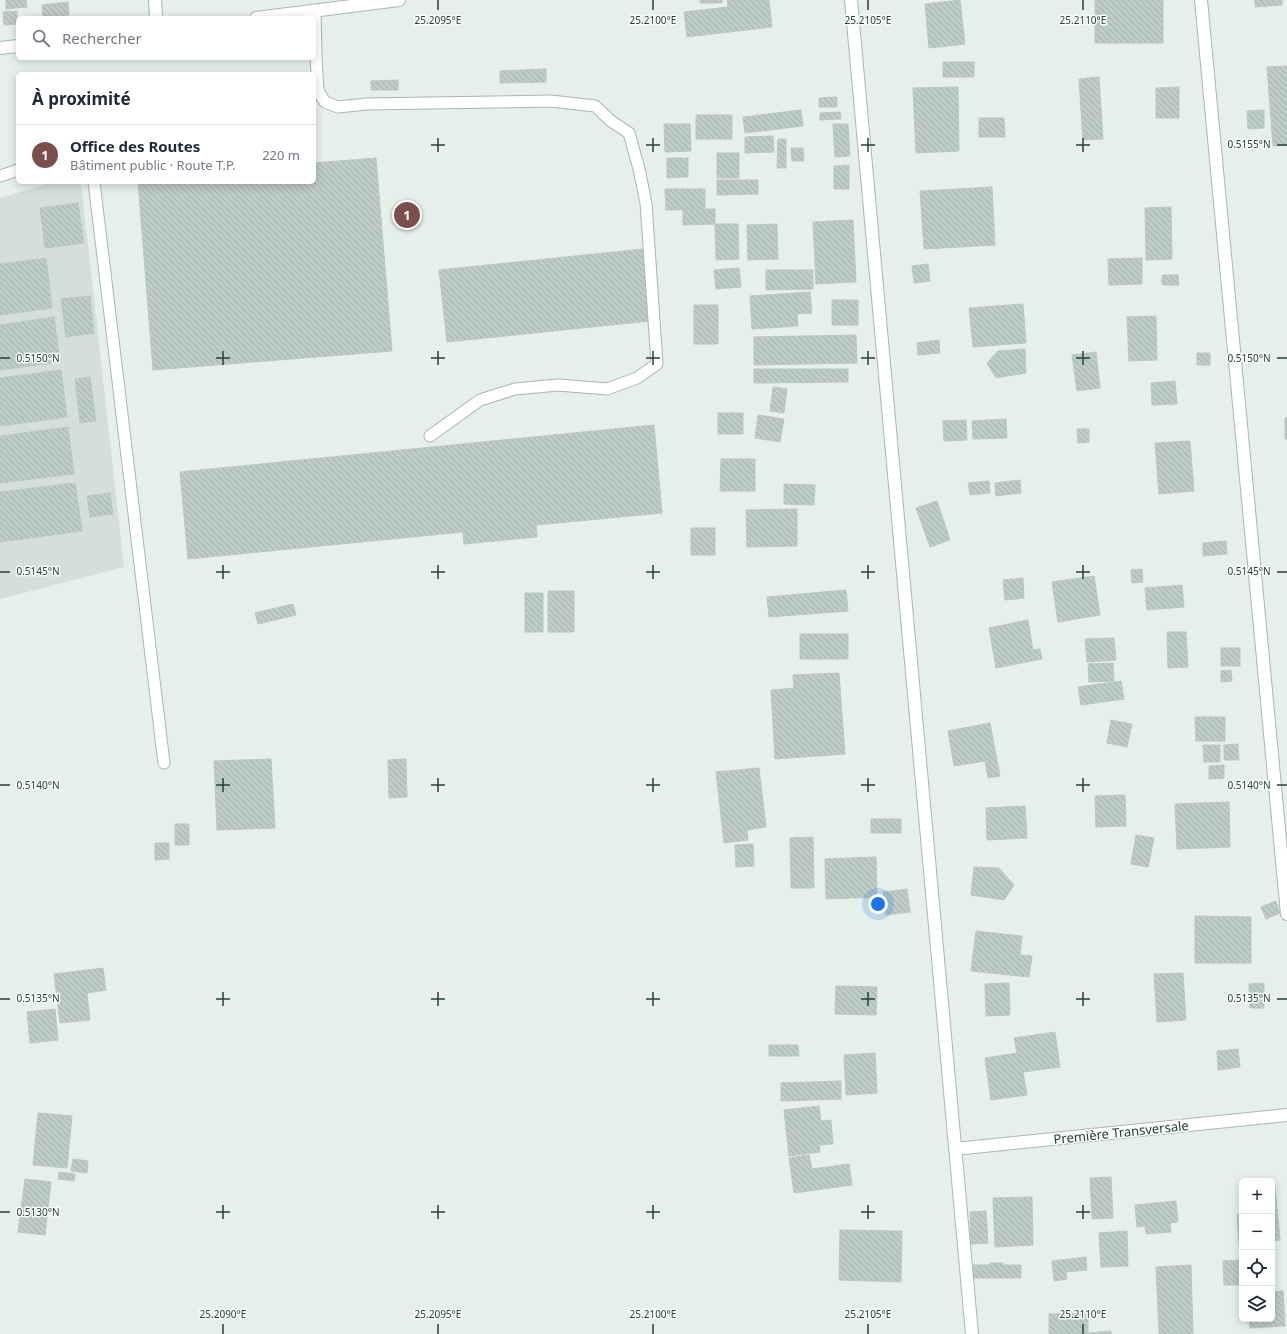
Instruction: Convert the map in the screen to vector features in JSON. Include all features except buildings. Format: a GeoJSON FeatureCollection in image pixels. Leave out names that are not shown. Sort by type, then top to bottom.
{"type":"FeatureCollection","features":[{"type":"Feature","properties":{"kind":"street"},"geometry":{"type":"LineString","coordinates":[[155,0],[156,16]]}},
{"type":"Feature","properties":{"kind":"street"},"geometry":{"type":"LineString","coordinates":[[273,16],[399,0]]}},
{"type":"Feature","properties":{"kind":"street"},"geometry":{"type":"LineString","coordinates":[[851,0],[972,1334]]}},
{"type":"Feature","properties":{"kind":"street"},"geometry":{"type":"LineString","coordinates":[[1201,0],[1287,914]]}},
{"type":"Feature","properties":{"kind":"street"},"geometry":{"type":"LineString","coordinates":[[0,48],[16,46]]}},
{"type":"Feature","properties":{"kind":"street","name":"Première Transversale"},"geometry":{"type":"LineString","coordinates":[[955,1149],[1287,1115]]}},
{"type":"Feature","properties":{"kind":"lane"},"geometry":{"type":"LineString","coordinates":[[315,11],[315,16]]}},
{"type":"Feature","properties":{"kind":"lane"},"geometry":{"type":"LineString","coordinates":[[316,57],[318,91],[325,102],[338,107],[367,104],[551,101],[595,106],[611,122],[629,133],[639,169],[646,203],[657,364],[637,378],[607,389],[558,385],[515,389],[480,400],[430,436]]}},
{"type":"Feature","properties":{"kind":"lane"},"geometry":{"type":"LineString","coordinates":[[0,176],[16,171]]}},
{"type":"Feature","properties":{"kind":"lane"},"geometry":{"type":"LineString","coordinates":[[94,184],[164,763]]}},
{"type":"Feature","properties":{"kind":"shaded area"},"geometry":{"type":"Polygon","coordinates":[[[46,184],[81,184],[124,567],[0,599],[0,198],[46,184]]]}},
{"type":"Feature","properties":{"kind":"place","name":"Office des Routes"},"geometry":{"type":"Point","coordinates":[407,215]}}]}
